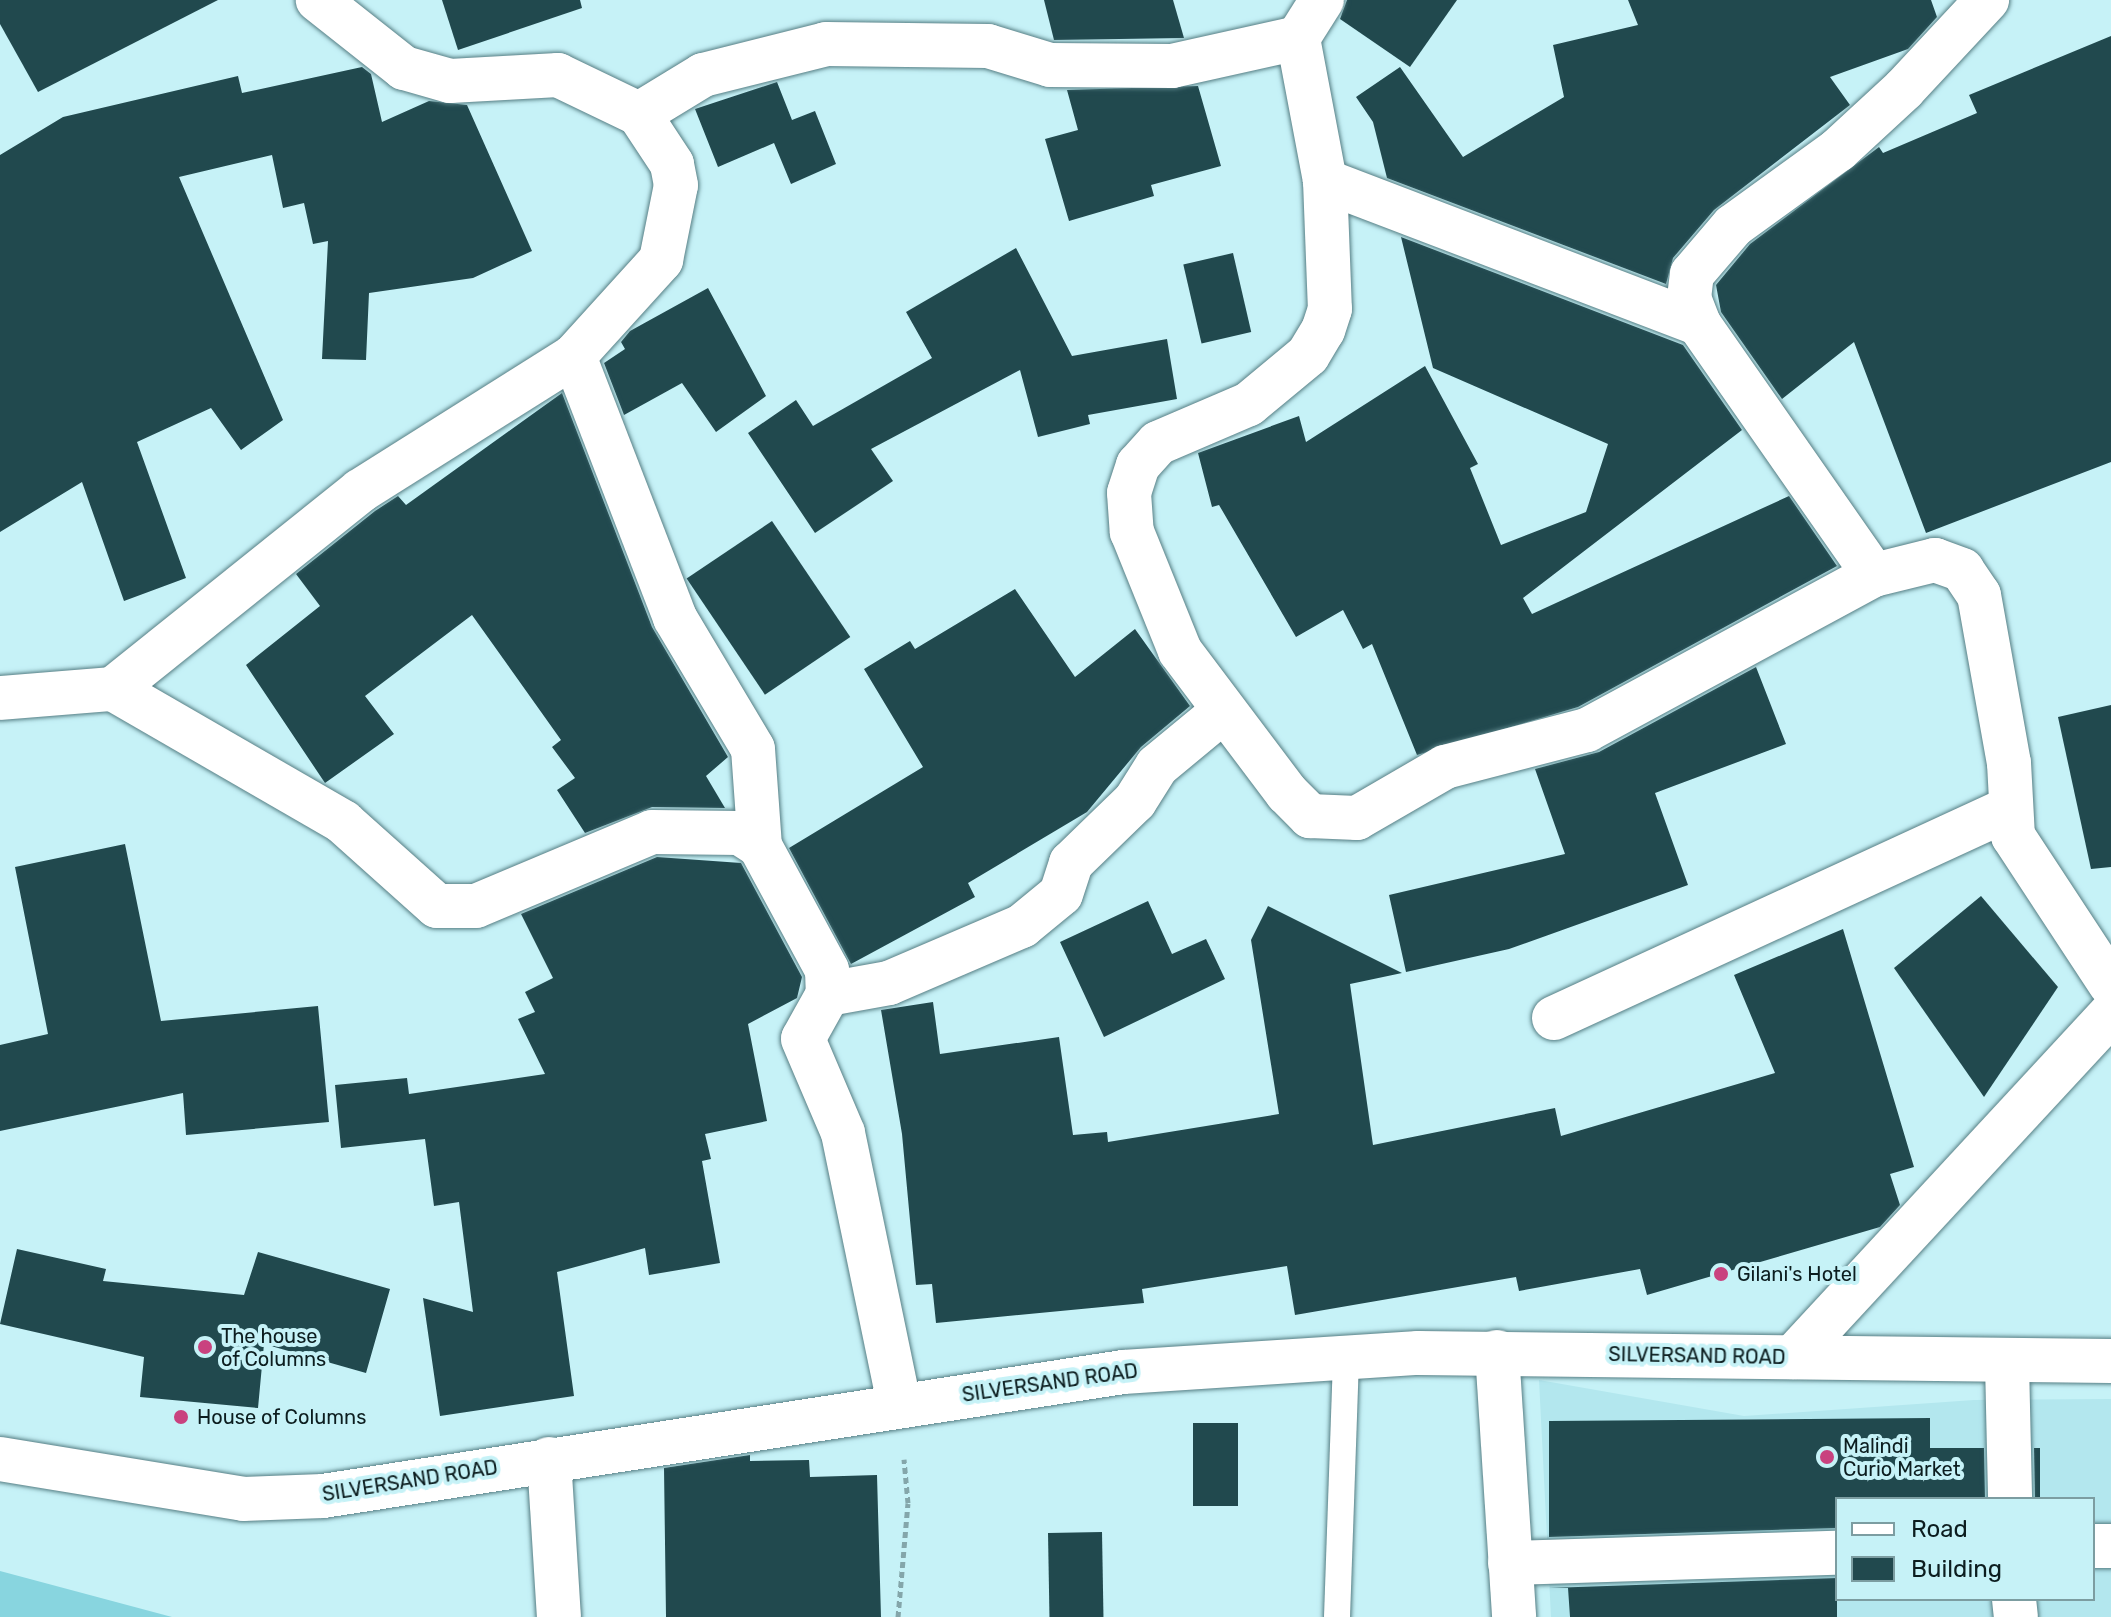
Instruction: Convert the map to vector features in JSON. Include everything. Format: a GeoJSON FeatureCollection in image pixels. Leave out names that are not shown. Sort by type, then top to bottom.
{"type":"FeatureCollection","features":[{"type":"Feature","properties":{"kind":"street"},"geometry":{"type":"LineString","coordinates":[[0,698],[113,689],[360,491],[574,356],[651,278],[670,231],[672,164],[639,114],[558,75],[450,81],[404,68],[318,0]]}},
{"type":"Feature","properties":{"kind":"street"},"geometry":{"type":"LineString","coordinates":[[1322,0],[1298,38],[1325,181],[1330,309],[1308,355],[1249,404],[1158,443],[1138,465],[1129,493],[1132,532],[1151,590],[1221,713],[1310,816],[1357,818],[1445,767],[1587,730],[1874,575],[1935,560],[1962,570],[1979,595],[2009,763],[2008,809],[2027,865],[2111,985]]}},
{"type":"Feature","properties":{"kind":"street"},"geometry":{"type":"LineString","coordinates":[[1874,575],[1699,324],[1689,298],[1704,256],[1838,150],[1987,0]]}},
{"type":"Feature","properties":{"kind":"street"},"geometry":{"type":"LineString","coordinates":[[639,114],[703,75],[826,44],[988,46],[1050,65],[1139,69],[1298,38]]}},
{"type":"Feature","properties":{"kind":"street"},"geometry":{"type":"LineString","coordinates":[[1325,181],[1699,324]]}},
{"type":"Feature","properties":{"kind":"street"},"geometry":{"type":"LineString","coordinates":[[574,356],[675,618],[753,749],[760,846],[818,946],[828,994],[803,1039],[843,1133],[899,1404]]}},
{"type":"Feature","properties":{"kind":"street"},"geometry":{"type":"LineString","coordinates":[[113,689],[343,822],[437,906],[476,906],[652,832],[740,833],[760,846]]}},
{"type":"Feature","properties":{"kind":"street"},"geometry":{"type":"LineString","coordinates":[[828,994],[889,983],[1022,926],[1061,894],[1071,863],[1135,801],[1157,766],[1221,713]]}},
{"type":"Feature","properties":{"kind":"street"},"geometry":{"type":"LineString","coordinates":[[1554,1018],[2008,809]]}},
{"type":"Feature","properties":{"kind":"street"},"geometry":{"type":"LineString","coordinates":[[1793,1357],[2111,1014]]}},
{"type":"Feature","properties":{"kind":"street"},"geometry":{"type":"LineString","coordinates":[[1497,1352],[1514,1617]]}},
{"type":"Feature","properties":{"kind":"street","name":"SILVERSAND ROAD"},"geometry":{"type":"LineString","coordinates":[[0,1459],[243,1499],[323,1496],[899,1404],[1123,1372],[1346,1356],[1497,1352],[2007,1363],[2111,1361]]}},
{"type":"Feature","properties":{"kind":"street"},"geometry":{"type":"LineString","coordinates":[[2007,1363],[2010,1497]]}},
{"type":"Feature","properties":{"kind":"street"},"geometry":{"type":"LineString","coordinates":[[549,1459],[559,1617]]}},
{"type":"Feature","properties":{"kind":"street"},"geometry":{"type":"LineString","coordinates":[[1510,1563],[1835,1553]]}},
{"type":"Feature","properties":{"kind":"lane"},"geometry":{"type":"LineString","coordinates":[[1337,1617],[1346,1356]]}},
{"type":"Feature","properties":{"kind":"path"},"geometry":{"type":"LineString","coordinates":[[898,1617],[908,1503],[899,1404]]}},
{"type":"Feature","properties":{"kind":"shaded area","name":"Malindi Curio Market"},"geometry":{"type":"Polygon","coordinates":[[[1539,1380],[1744,1416],[1974,1400],[2111,1399],[2111,1617],[1551,1617],[1539,1380]]]}},
{"type":"Feature","properties":{"kind":"shaded area"},"geometry":{"type":"Polygon","coordinates":[[[0,1571],[172,1617],[0,1617],[0,1571]]]}},
{"type":"Feature","properties":{"kind":"building"},"geometry":{"type":"Polygon","coordinates":[[[0,0],[218,0],[38,92],[0,24],[0,0]]]}},
{"type":"Feature","properties":{"kind":"building"},"geometry":{"type":"Polygon","coordinates":[[[442,0],[580,0],[582,8],[458,50],[442,0]]]}},
{"type":"Feature","properties":{"kind":"building"},"geometry":{"type":"Polygon","coordinates":[[[1044,0],[1173,0],[1184,38],[1054,40],[1044,0]]]}},
{"type":"Feature","properties":{"kind":"building"},"geometry":{"type":"Polygon","coordinates":[[[1347,0],[1457,0],[1410,67],[1340,19],[1347,0]]]}},
{"type":"Feature","properties":{"kind":"building"},"geometry":{"type":"Polygon","coordinates":[[[1628,0],[1931,0],[1937,17],[1908,49],[1830,77],[1850,105],[1714,210],[1673,258],[1666,284],[1387,178],[1373,122],[1356,97],[1400,67],[1463,157],[1564,97],[1553,45],[1638,25],[1628,0]]]}},
{"type":"Feature","properties":{"kind":"building"},"geometry":{"type":"Polygon","coordinates":[[[2111,36],[2111,462],[1926,533],[1854,342],[1782,399],[1721,312],[1716,285],[1750,244],[1879,147],[1883,153],[1977,113],[1969,95],[2111,36]]]}},
{"type":"Feature","properties":{"kind":"building"},"geometry":{"type":"Polygon","coordinates":[[[362,67],[371,74],[382,122],[429,101],[467,105],[532,251],[473,278],[369,293],[366,360],[322,359],[328,241],[313,244],[304,203],[283,208],[272,155],[179,177],[283,420],[241,450],[211,408],[137,442],[186,578],[124,601],[82,482],[0,532],[0,155],[63,117],[238,76],[242,93],[362,67]]]}},
{"type":"Feature","properties":{"kind":"building"},"geometry":{"type":"Polygon","coordinates":[[[777,82],[792,120],[815,111],[836,164],[791,184],[774,143],[718,167],[695,109],[777,82]]]}},
{"type":"Feature","properties":{"kind":"building"},"geometry":{"type":"Polygon","coordinates":[[[1198,86],[1221,166],[1151,185],[1154,196],[1069,221],[1045,139],[1078,130],[1067,90],[1198,86]]]}},
{"type":"Feature","properties":{"kind":"building"},"geometry":{"type":"Polygon","coordinates":[[[1401,237],[1683,345],[1742,430],[1523,598],[1532,614],[1789,496],[1837,566],[1578,707],[1417,755],[1372,644],[1363,649],[1343,610],[1296,637],[1219,505],[1212,507],[1198,453],[1299,416],[1306,442],[1425,366],[1478,464],[1470,468],[1501,545],[1586,512],[1608,444],[1433,368],[1401,237]]]}},
{"type":"Feature","properties":{"kind":"building"},"geometry":{"type":"Polygon","coordinates":[[[1016,248],[1072,356],[1167,339],[1177,399],[1088,415],[1090,424],[1038,437],[1020,370],[871,449],[893,481],[815,533],[748,433],[796,400],[813,426],[932,358],[906,312],[1016,248]]]}},
{"type":"Feature","properties":{"kind":"building"},"geometry":{"type":"Polygon","coordinates":[[[1233,253],[1251,332],[1202,343],[1183,264],[1233,253]]]}},
{"type":"Feature","properties":{"kind":"building"},"geometry":{"type":"Polygon","coordinates":[[[708,288],[766,396],[716,432],[682,383],[624,415],[604,363],[625,349],[621,342],[630,331],[708,288]]]}},
{"type":"Feature","properties":{"kind":"building"},"geometry":{"type":"Polygon","coordinates":[[[562,393],[652,627],[728,757],[706,776],[725,808],[652,807],[585,833],[557,790],[575,778],[552,747],[561,740],[472,615],[365,696],[394,734],[325,783],[246,665],[320,606],[296,574],[375,511],[398,496],[406,505],[562,393]]]}},
{"type":"Feature","properties":{"kind":"building"},"geometry":{"type":"Polygon","coordinates":[[[772,521],[850,637],[765,695],[687,579],[772,521]]]}},
{"type":"Feature","properties":{"kind":"building"},"geometry":{"type":"Polygon","coordinates":[[[1015,589],[1075,677],[1135,629],[1190,706],[1141,747],[1087,812],[968,883],[975,897],[851,964],[789,848],[923,767],[864,669],[910,641],[915,649],[1015,589]]]}},
{"type":"Feature","properties":{"kind":"building"},"geometry":{"type":"Polygon","coordinates":[[[1756,667],[1786,744],[1655,793],[1688,885],[1509,949],[1406,972],[1389,895],[1565,854],[1535,769],[1599,752],[1756,667]]]}},
{"type":"Feature","properties":{"kind":"building"},"geometry":{"type":"Polygon","coordinates":[[[2111,705],[2111,867],[2091,869],[2058,717],[2111,705]]]}},
{"type":"Feature","properties":{"kind":"building"},"geometry":{"type":"Polygon","coordinates":[[[125,844],[161,1021],[318,1006],[329,1122],[186,1135],[183,1093],[0,1131],[0,1045],[48,1034],[15,867],[125,844]]]}},
{"type":"Feature","properties":{"kind":"building"},"geometry":{"type":"Polygon","coordinates":[[[657,857],[741,863],[802,977],[797,998],[748,1024],[767,1121],[705,1134],[711,1159],[702,1161],[720,1263],[649,1275],[645,1248],[557,1272],[574,1396],[440,1416],[423,1298],[473,1312],[459,1202],[434,1206],[425,1139],[341,1148],[335,1085],[407,1078],[409,1094],[545,1074],[518,1019],[535,1012],[525,992],[553,978],[521,914],[657,857]]]}},
{"type":"Feature","properties":{"kind":"building"},"geometry":{"type":"Polygon","coordinates":[[[1981,896],[2058,987],[1984,1097],[1894,968],[1981,896]]]}},
{"type":"Feature","properties":{"kind":"building"},"geometry":{"type":"Polygon","coordinates":[[[1148,901],[1172,954],[1206,939],[1225,979],[1104,1037],[1060,942],[1148,901]]]}},
{"type":"Feature","properties":{"kind":"building"},"geometry":{"type":"Polygon","coordinates":[[[1268,906],[1402,973],[1350,984],[1373,1145],[1555,1108],[1561,1136],[1775,1073],[1734,975],[1843,929],[1914,1167],[1890,1174],[1900,1205],[1880,1227],[1647,1295],[1640,1269],[1519,1291],[1516,1277],[1295,1315],[1287,1266],[1142,1289],[1144,1303],[936,1323],[932,1284],[916,1285],[902,1134],[881,1010],[933,1002],[940,1054],[1059,1037],[1073,1135],[1107,1132],[1108,1142],[1279,1114],[1251,940],[1268,906]]]}},
{"type":"Feature","properties":{"kind":"building"},"geometry":{"type":"Polygon","coordinates":[[[17,1249],[106,1269],[103,1281],[244,1295],[258,1252],[390,1289],[366,1373],[264,1344],[258,1408],[140,1397],[144,1357],[0,1324],[17,1249]]]}},
{"type":"Feature","properties":{"kind":"building"},"geometry":{"type":"Polygon","coordinates":[[[1930,1418],[1930,1448],[1984,1448],[1985,1497],[1835,1497],[1835,1528],[1549,1537],[1549,1421],[1930,1418]]]}},
{"type":"Feature","properties":{"kind":"building"},"geometry":{"type":"Polygon","coordinates":[[[1193,1423],[1238,1423],[1238,1506],[1193,1506],[1193,1423]]]}},
{"type":"Feature","properties":{"kind":"building"},"geometry":{"type":"Polygon","coordinates":[[[2034,1448],[2040,1448],[2040,1497],[2035,1497],[2034,1448]]]}},
{"type":"Feature","properties":{"kind":"building"},"geometry":{"type":"Polygon","coordinates":[[[750,1455],[750,1461],[809,1460],[810,1477],[877,1475],[881,1617],[666,1617],[664,1468],[750,1455]]]}},
{"type":"Feature","properties":{"kind":"building"},"geometry":{"type":"Polygon","coordinates":[[[1102,1532],[1103,1617],[1049,1617],[1048,1533],[1102,1532]]]}},
{"type":"Feature","properties":{"kind":"building"},"geometry":{"type":"Polygon","coordinates":[[[1835,1578],[1837,1617],[1570,1617],[1568,1588],[1549,1588],[1835,1578]]]}},
{"type":"Feature","properties":{"kind":"place","name":"Gilani's Hotel"},"geometry":{"type":"Point","coordinates":[1721,1274]}},
{"type":"Feature","properties":{"kind":"place","name":"The house of Columns"},"geometry":{"type":"Point","coordinates":[205,1347]}},
{"type":"Feature","properties":{"kind":"place","name":"House of Columns"},"geometry":{"type":"Point","coordinates":[181,1417]}},
{"type":"Feature","properties":{"kind":"place","name":"Malindi Curio Market"},"geometry":{"type":"Point","coordinates":[1827,1457]}}]}
